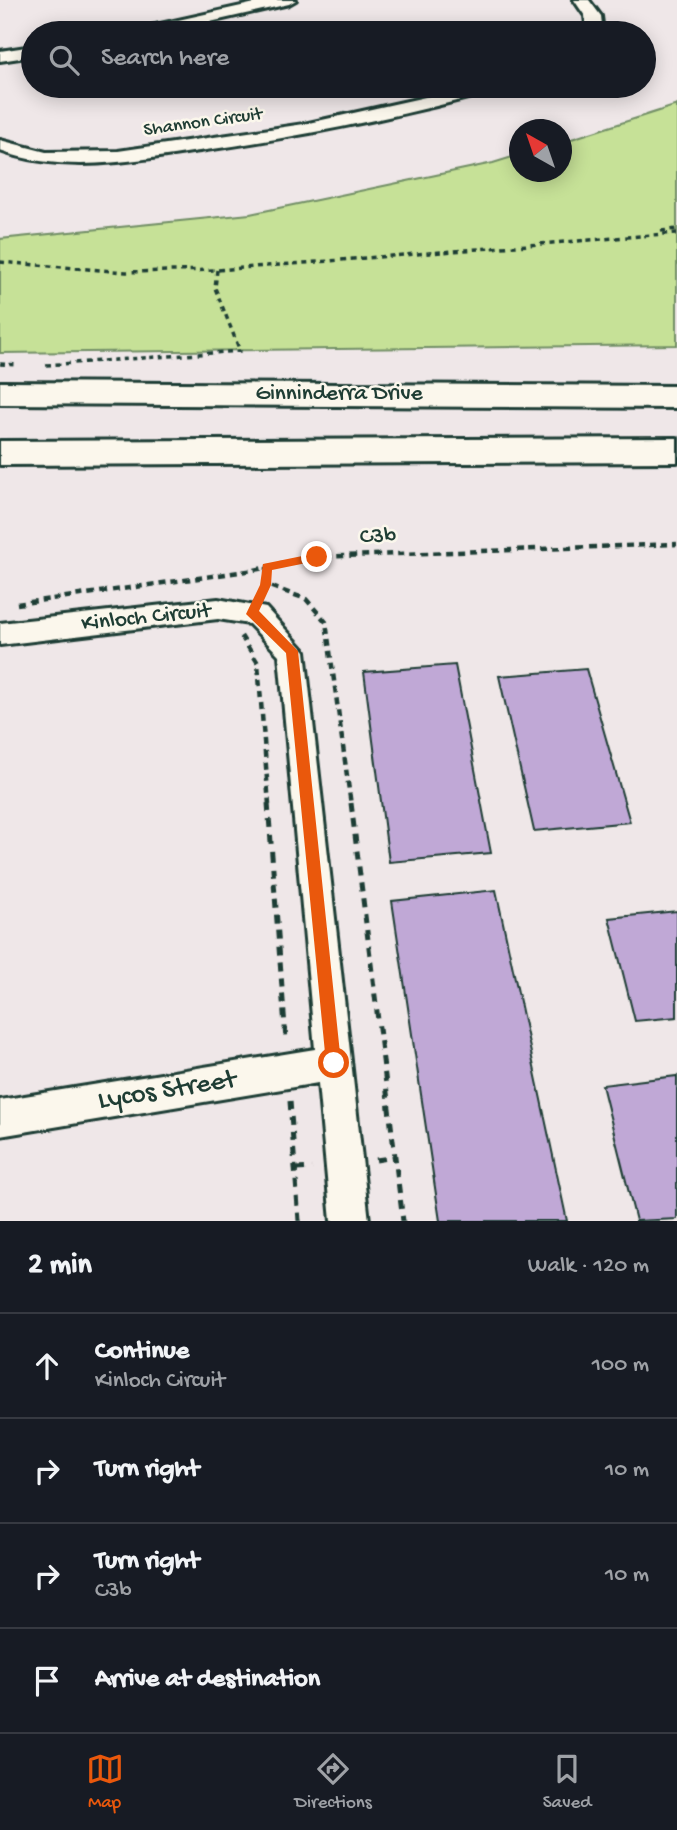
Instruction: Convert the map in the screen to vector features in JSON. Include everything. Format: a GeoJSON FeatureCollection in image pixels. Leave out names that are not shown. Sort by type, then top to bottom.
{"type":"FeatureCollection","features":[{"type":"Feature","properties":{"kind":"main road","name":"Ginninderra Drive"},"geometry":{"type":"LineString","coordinates":[[0,393],[677,397]]}},
{"type":"Feature","properties":{"kind":"main road"},"geometry":{"type":"LineString","coordinates":[[0,453],[677,450]]}},
{"type":"Feature","properties":{"kind":"street"},"geometry":{"type":"LineString","coordinates":[[195,21],[289,0]]}},
{"type":"Feature","properties":{"kind":"street"},"geometry":{"type":"LineString","coordinates":[[582,0],[594,21]]}},
{"type":"Feature","properties":{"kind":"street"},"geometry":{"type":"LineString","coordinates":[[0,56],[21,53]]}},
{"type":"Feature","properties":{"kind":"street","name":"Shannon Circuit"},"geometry":{"type":"LineString","coordinates":[[0,145],[35,155],[69,159],[149,152],[321,126],[441,98]]}},
{"type":"Feature","properties":{"kind":"street","name":"Kinloch Circuit"},"geometry":{"type":"LineString","coordinates":[[0,634],[218,608],[252,614]]}},
{"type":"Feature","properties":{"kind":"street"},"geometry":{"type":"LineString","coordinates":[[252,614],[257,615],[292,651],[350,1221]]}},
{"type":"Feature","properties":{"kind":"street","name":"Lycos Street"},"geometry":{"type":"LineString","coordinates":[[0,1118],[334,1063]]}},
{"type":"Feature","properties":{"kind":"path"},"geometry":{"type":"LineString","coordinates":[[0,262],[126,272],[217,270],[677,231]]}},
{"type":"Feature","properties":{"kind":"path"},"geometry":{"type":"LineString","coordinates":[[41,366],[240,351],[215,288],[217,270]]}},
{"type":"Feature","properties":{"kind":"path"},"geometry":{"type":"LineString","coordinates":[[0,364],[27,365]]}},
{"type":"Feature","properties":{"kind":"path","name":"C3b"},"geometry":{"type":"LineString","coordinates":[[13,604],[267,567],[317,557],[677,544]]}},
{"type":"Feature","properties":{"kind":"path"},"geometry":{"type":"LineString","coordinates":[[267,567],[266,585],[240,639],[258,663],[299,1221]]}},
{"type":"Feature","properties":{"kind":"path"},"geometry":{"type":"LineString","coordinates":[[266,585],[301,594],[310,600],[323,615],[330,634],[403,1221]]}},
{"type":"Feature","properties":{"kind":"green space"},"geometry":{"type":"Polygon","coordinates":[[[677,105],[677,345],[0,353],[0,239],[250,214],[509,158],[509,182],[572,182],[572,139],[677,105]]]}},
{"type":"Feature","properties":{"kind":"building"},"geometry":{"type":"Polygon","coordinates":[[[455,665],[491,853],[389,862],[364,672],[455,665]]]}},
{"type":"Feature","properties":{"kind":"building"},"geometry":{"type":"Polygon","coordinates":[[[586,669],[630,822],[534,831],[499,676],[586,669]]]}},
{"type":"Feature","properties":{"kind":"building"},"geometry":{"type":"Polygon","coordinates":[[[496,890],[567,1221],[440,1221],[392,901],[496,890]]]}},
{"type":"Feature","properties":{"kind":"building"},"geometry":{"type":"Polygon","coordinates":[[[677,911],[677,1017],[635,1021],[609,918],[677,911]]]}},
{"type":"Feature","properties":{"kind":"building"},"geometry":{"type":"Polygon","coordinates":[[[677,1076],[677,1219],[636,1221],[602,1085],[677,1076]]]}},
{"type":"Feature","properties":{"kind":"route"},"geometry":{"type":"LineString","coordinates":[[317,557],[267,567],[266,585],[252,614],[257,615],[292,651],[334,1063]]}}]}
